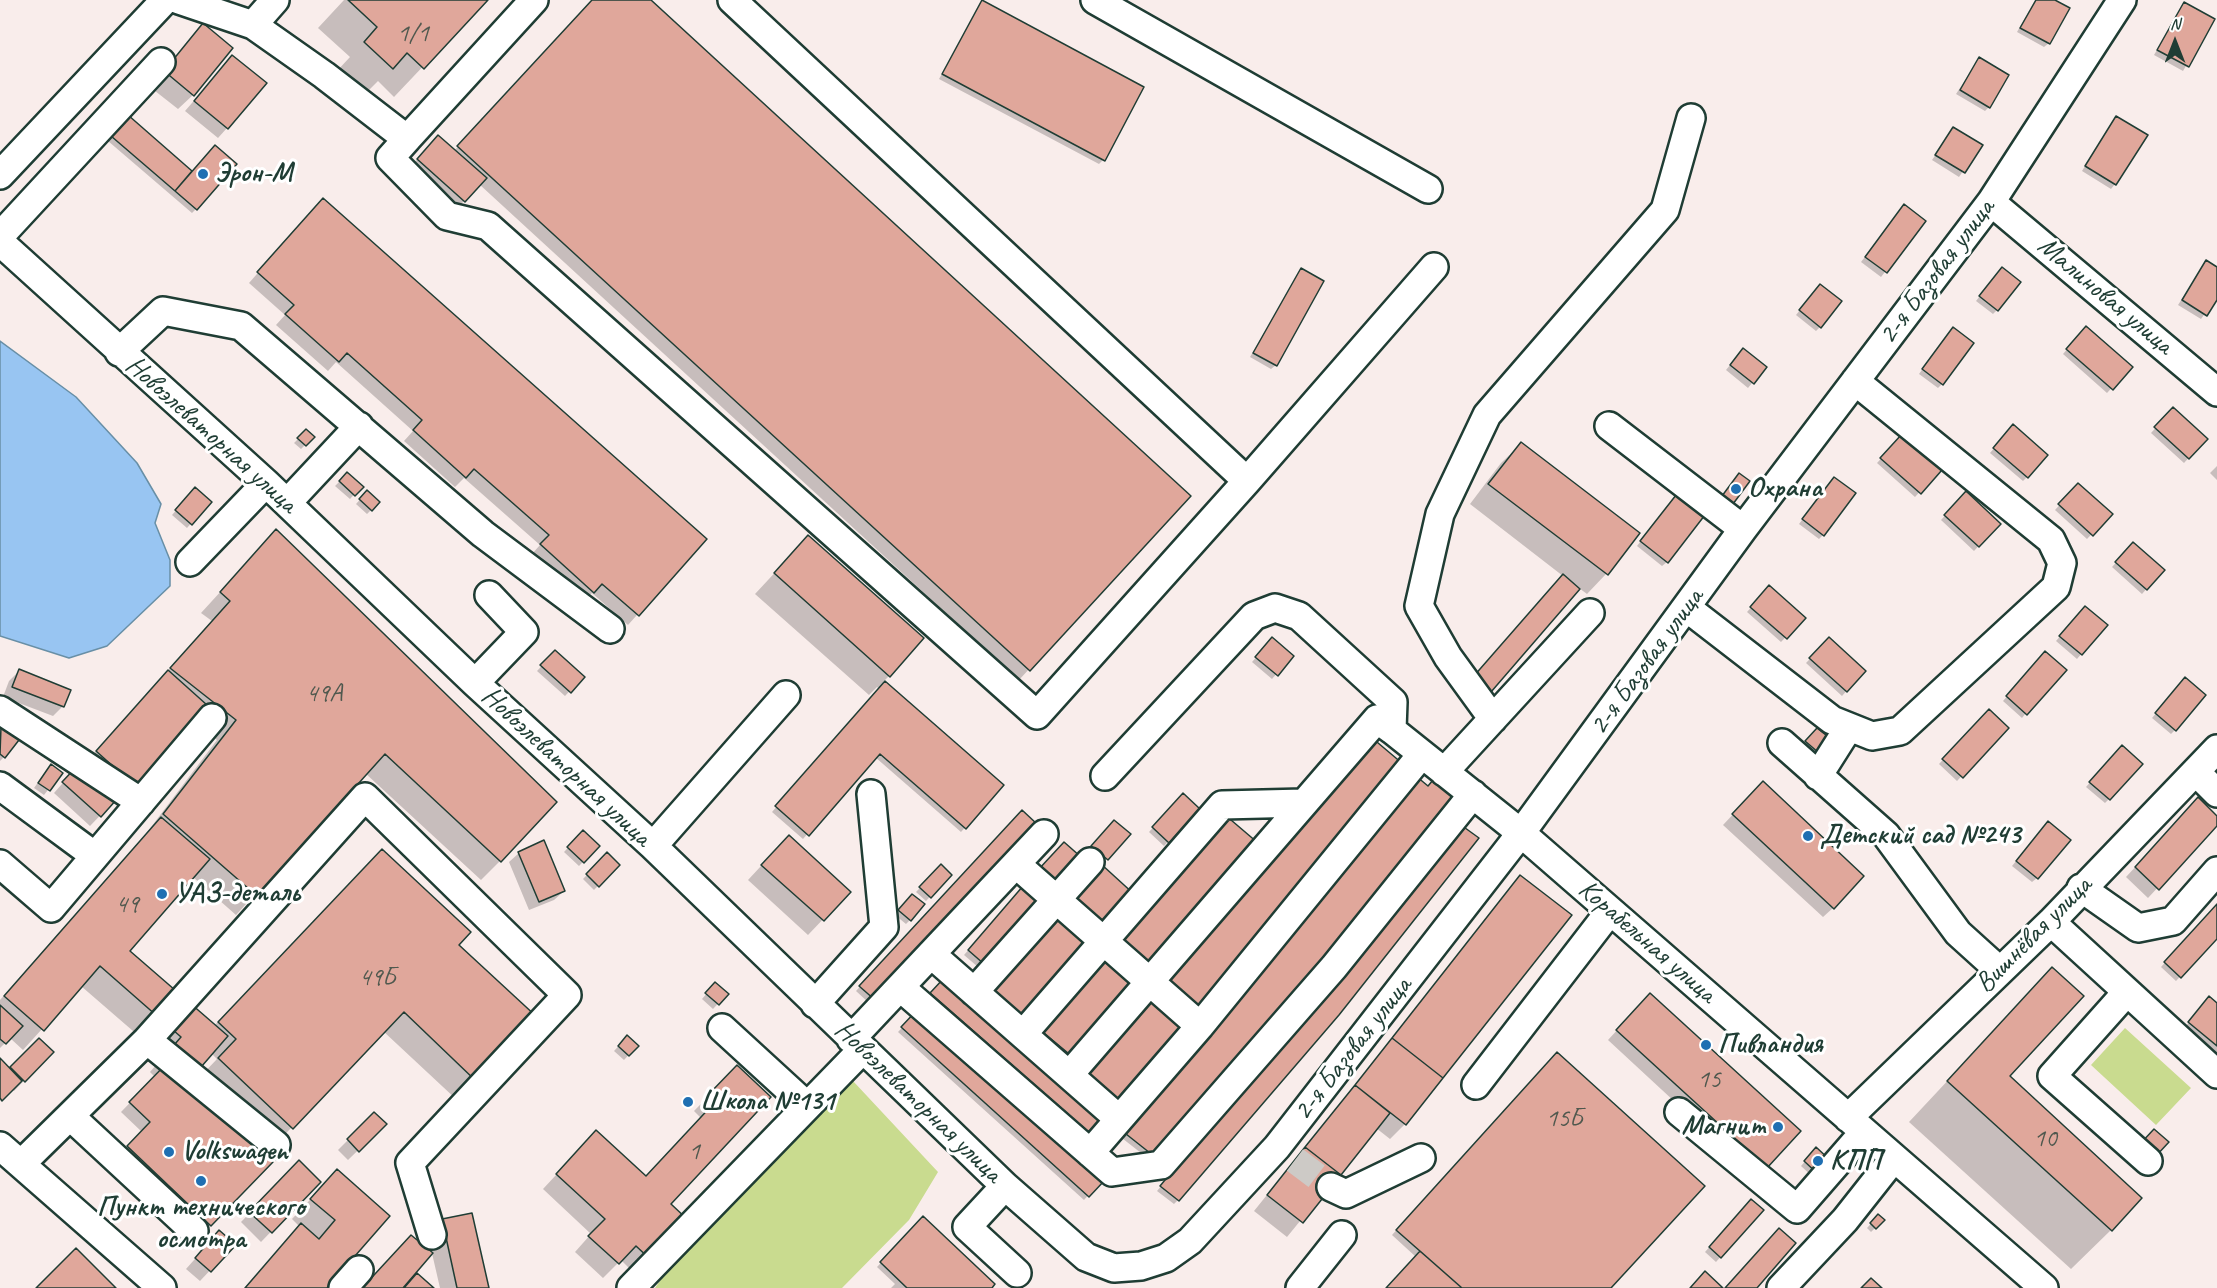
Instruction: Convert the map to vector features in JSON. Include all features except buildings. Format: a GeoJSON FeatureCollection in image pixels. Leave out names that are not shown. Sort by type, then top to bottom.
{"type":"FeatureCollection","features":[{"type":"Feature","properties":{"kind":"street"},"geometry":{"type":"LineString","coordinates":[[0,175],[165,0]]}},
{"type":"Feature","properties":{"kind":"street"},"geometry":{"type":"LineString","coordinates":[[178,0],[253,25],[324,75],[407,139]]}},
{"type":"Feature","properties":{"kind":"street"},"geometry":{"type":"LineString","coordinates":[[253,25],[275,0]]}},
{"type":"Feature","properties":{"kind":"street"},"geometry":{"type":"LineString","coordinates":[[534,0],[390,158],[447,216],[488,226],[1037,715],[1248,481],[1434,267]]}},
{"type":"Feature","properties":{"kind":"street"},"geometry":{"type":"LineString","coordinates":[[732,0],[1248,481]]}},
{"type":"Feature","properties":{"kind":"street"},"geometry":{"type":"LineString","coordinates":[[1095,0],[1428,189]]}},
{"type":"Feature","properties":{"kind":"street","name":"2-я Базовая улица"},"geometry":{"type":"LineString","coordinates":[[1141,1277],[1190,1241],[1286,1154],[1743,530],[1991,202],[2122,0]]}},
{"type":"Feature","properties":{"kind":"street"},"geometry":{"type":"LineString","coordinates":[[0,237],[161,62]]}},
{"type":"Feature","properties":{"kind":"street"},"geometry":{"type":"LineString","coordinates":[[1493,719],[1448,657],[1419,606],[1440,514],[1487,415],[1665,210],[1690,118]]}},
{"type":"Feature","properties":{"kind":"street","name":"Малиновая улица"},"geometry":{"type":"LineString","coordinates":[[1991,202],[2213,379]]}},
{"type":"Feature","properties":{"kind":"street","name":"Новоэлеваторная улица"},"geometry":{"type":"LineString","coordinates":[[0,242],[266,483],[475,683],[653,846],[1005,1186],[1086,1257],[1141,1277]]}},
{"type":"Feature","properties":{"kind":"street"},"geometry":{"type":"LineString","coordinates":[[120,352],[163,311],[241,326],[483,534],[610,629]]}},
{"type":"Feature","properties":{"kind":"street"},"geometry":{"type":"LineString","coordinates":[[1687,608],[1832,720],[1872,736],[1900,731],[2056,586],[2062,563],[2051,540],[1855,381]]}},
{"type":"Feature","properties":{"kind":"street"},"geometry":{"type":"LineString","coordinates":[[287,503],[359,426]]}},
{"type":"Feature","properties":{"kind":"street"},"geometry":{"type":"LineString","coordinates":[[1609,426],[1743,530]]}},
{"type":"Feature","properties":{"kind":"street"},"geometry":{"type":"LineString","coordinates":[[190,562],[266,483]]}},
{"type":"Feature","properties":{"kind":"street"},"geometry":{"type":"LineString","coordinates":[[475,683],[524,632],[489,595]]}},
{"type":"Feature","properties":{"kind":"street"},"geometry":{"type":"LineString","coordinates":[[1106,776],[1254,616],[1275,608],[1299,616],[1393,702],[1392,730]]}},
{"type":"Feature","properties":{"kind":"street"},"geometry":{"type":"LineString","coordinates":[[1444,772],[1590,613]]}},
{"type":"Feature","properties":{"kind":"street"},"geometry":{"type":"LineString","coordinates":[[653,846],[786,695]]}},
{"type":"Feature","properties":{"kind":"street"},"geometry":{"type":"LineString","coordinates":[[0,710],[141,802]]}},
{"type":"Feature","properties":{"kind":"street"},"geometry":{"type":"LineString","coordinates":[[0,864],[51,908],[212,718]]}},
{"type":"Feature","properties":{"kind":"street"},"geometry":{"type":"LineString","coordinates":[[1069,1075],[1377,719],[1392,730]]}},
{"type":"Feature","properties":{"kind":"street"},"geometry":{"type":"LineString","coordinates":[[1818,776],[1849,727]]}},
{"type":"Feature","properties":{"kind":"street","name":"Корабельная улица"},"geometry":{"type":"LineString","coordinates":[[1392,730],[1521,833],[2044,1288]]}},
{"type":"Feature","properties":{"kind":"street"},"geometry":{"type":"LineString","coordinates":[[1782,743],[1886,835],[1958,933],[2000,971]]}},
{"type":"Feature","properties":{"kind":"street","name":"Вишнёвая улица"},"geometry":{"type":"LineString","coordinates":[[1679,1112],[1797,1209],[1856,1125],[2000,971],[2051,922],[2081,888],[2217,749]]}},
{"type":"Feature","properties":{"kind":"street"},"geometry":{"type":"LineString","coordinates":[[1090,1153],[1200,1026],[1422,754]]}},
{"type":"Feature","properties":{"kind":"street"},"geometry":{"type":"LineString","coordinates":[[2196,772],[2217,792]]}},
{"type":"Feature","properties":{"kind":"street"},"geometry":{"type":"LineString","coordinates":[[0,786],[95,856]]}},
{"type":"Feature","properties":{"kind":"street"},"geometry":{"type":"LineString","coordinates":[[815,1004],[884,927],[871,794]]}},
{"type":"Feature","properties":{"kind":"street"},"geometry":{"type":"LineString","coordinates":[[900,987],[1112,1172],[1161,1165],[1334,967],[1473,794]]}},
{"type":"Feature","properties":{"kind":"street"},"geometry":{"type":"LineString","coordinates":[[162,1288],[8,1157],[70,1116],[147,1040],[365,797],[567,995],[410,1163],[432,1235]]}},
{"type":"Feature","properties":{"kind":"street"},"geometry":{"type":"LineString","coordinates":[[1023,1034],[1222,805],[1304,803]]}},
{"type":"Feature","properties":{"kind":"street"},"geometry":{"type":"LineString","coordinates":[[631,1288],[806,1105],[857,1045],[900,987],[1044,834]]}},
{"type":"Feature","properties":{"kind":"street"},"geometry":{"type":"LineString","coordinates":[[974,992],[1090,862]]}},
{"type":"Feature","properties":{"kind":"street"},"geometry":{"type":"LineString","coordinates":[[1016,864],[1200,1026]]}},
{"type":"Feature","properties":{"kind":"street"},"geometry":{"type":"LineString","coordinates":[[2081,888],[2138,928],[2173,921],[2217,871]]}},
{"type":"Feature","properties":{"kind":"street"},"geometry":{"type":"LineString","coordinates":[[1476,1085],[1610,911]]}},
{"type":"Feature","properties":{"kind":"street"},"geometry":{"type":"LineString","coordinates":[[2051,922],[2217,1074]]}},
{"type":"Feature","properties":{"kind":"street"},"geometry":{"type":"LineString","coordinates":[[931,954],[1119,1119]]}},
{"type":"Feature","properties":{"kind":"street"},"geometry":{"type":"LineString","coordinates":[[2126,993],[2052,1076],[2148,1161]]}},
{"type":"Feature","properties":{"kind":"street"},"geometry":{"type":"LineString","coordinates":[[722,1028],[806,1105]]}},
{"type":"Feature","properties":{"kind":"street"},"geometry":{"type":"LineString","coordinates":[[147,1040],[276,1145]]}},
{"type":"Feature","properties":{"kind":"street"},"geometry":{"type":"LineString","coordinates":[[70,1116],[194,1231]]}},
{"type":"Feature","properties":{"kind":"street"},"geometry":{"type":"LineString","coordinates":[[1331,1187],[1346,1194],[1421,1158]]}},
{"type":"Feature","properties":{"kind":"street"},"geometry":{"type":"LineString","coordinates":[[1781,1288],[1845,1220],[1894,1158]]}},
{"type":"Feature","properties":{"kind":"street"},"geometry":{"type":"LineString","coordinates":[[1005,1186],[967,1227],[1017,1273]]}},
{"type":"Feature","properties":{"kind":"street"},"geometry":{"type":"LineString","coordinates":[[1300,1288],[1342,1235]]}},
{"type":"Feature","properties":{"kind":"green space"},"geometry":{"type":"Polygon","coordinates":[[[2125,1028],[2191,1088],[2156,1125],[2091,1065],[2125,1028]]]}},
{"type":"Feature","properties":{"kind":"green space"},"geometry":{"type":"Polygon","coordinates":[[[853,1081],[938,1172],[909,1220],[842,1288],[655,1288],[671,1264],[853,1081]]]}},
{"type":"Feature","properties":{"kind":"water"},"geometry":{"type":"Polygon","coordinates":[[[0,341],[76,397],[137,463],[161,504],[155,523],[170,560],[170,586],[107,646],[69,658],[0,636],[0,341]]]}},
{"type":"Feature","properties":{"kind":"tunnel"},"geometry":{"type":"LineString","coordinates":[[1295,1160],[1331,1187]]}},
{"type":"Feature","properties":{"kind":"place","name":"Эрон-М"},"geometry":{"type":"Point","coordinates":[203,174]}},
{"type":"Feature","properties":{"kind":"place","name":"Охрана"},"geometry":{"type":"Point","coordinates":[1736,489]}},
{"type":"Feature","properties":{"kind":"place","name":"Детский сад №243"},"geometry":{"type":"Point","coordinates":[1808,836]}},
{"type":"Feature","properties":{"kind":"place","name":"УАЗ-деталь"},"geometry":{"type":"Point","coordinates":[162,894]}},
{"type":"Feature","properties":{"kind":"place","name":"Пивландия"},"geometry":{"type":"Point","coordinates":[1706,1045]}},
{"type":"Feature","properties":{"kind":"place","name":"Школа №131"},"geometry":{"type":"Point","coordinates":[688,1102]}},
{"type":"Feature","properties":{"kind":"place","name":"Магнит"},"geometry":{"type":"Point","coordinates":[1778,1127]}},
{"type":"Feature","properties":{"kind":"place","name":"Volkswagen"},"geometry":{"type":"Point","coordinates":[169,1152]}},
{"type":"Feature","properties":{"kind":"place","name":"КПП"},"geometry":{"type":"Point","coordinates":[1818,1161]}},
{"type":"Feature","properties":{"kind":"place","name":"Пункт технического осмотра"},"geometry":{"type":"Point","coordinates":[201,1181]}}]}
